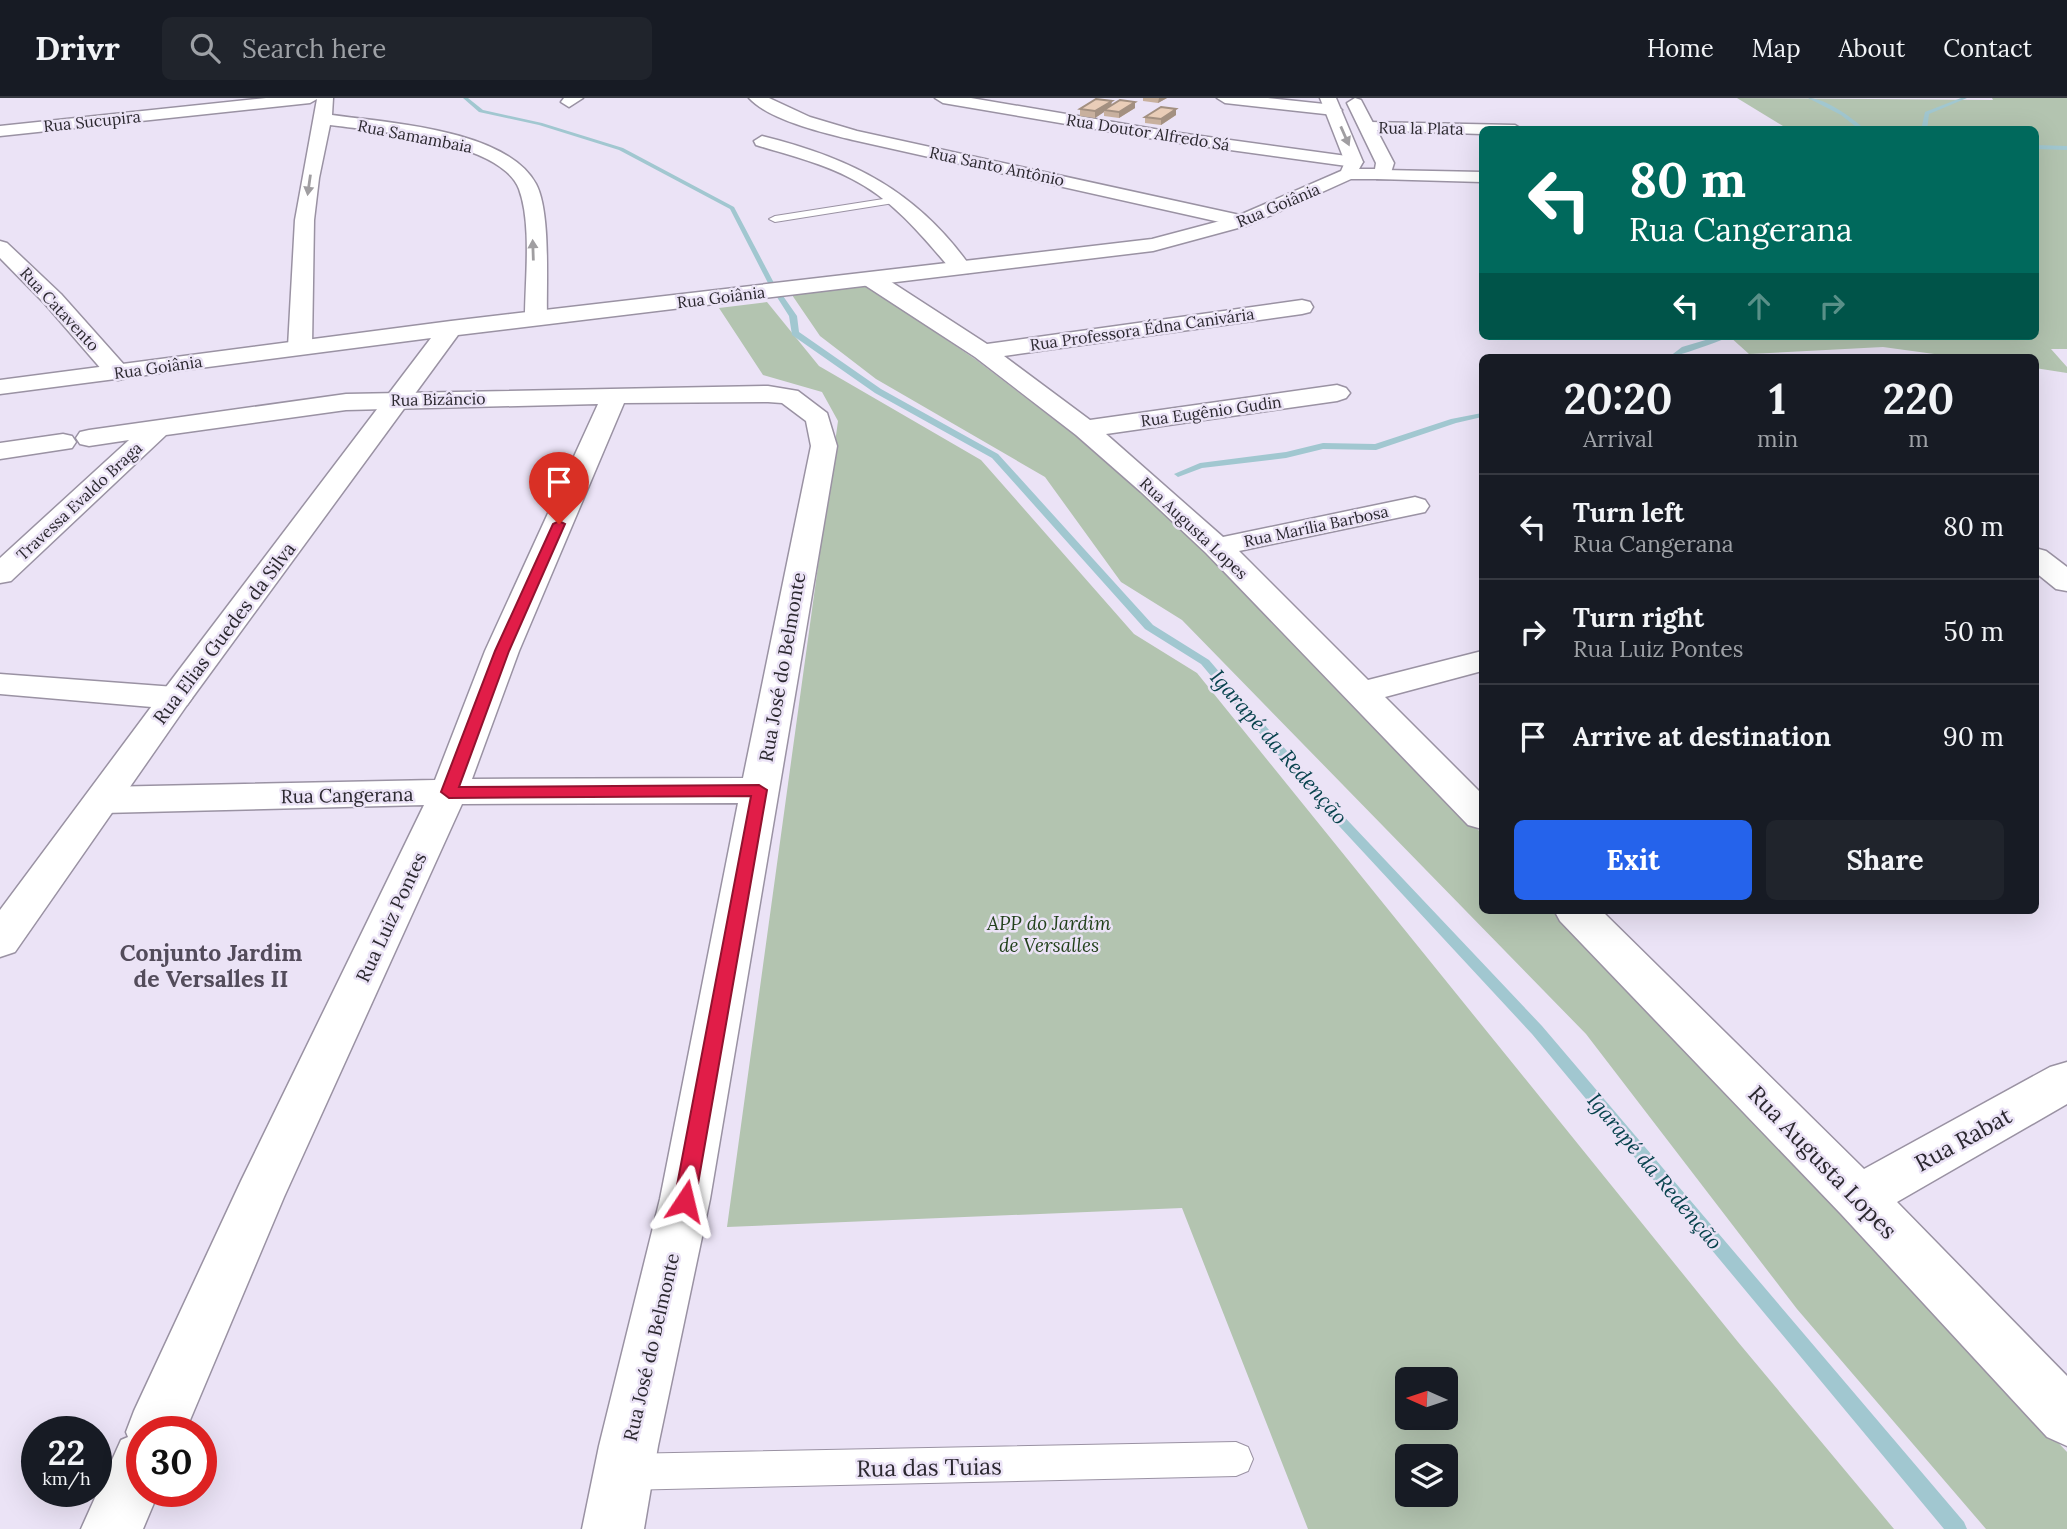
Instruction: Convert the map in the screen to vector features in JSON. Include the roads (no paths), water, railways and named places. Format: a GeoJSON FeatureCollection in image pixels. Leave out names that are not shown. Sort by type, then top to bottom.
{"type":"FeatureCollection","features":[{"type":"Feature","properties":{"kind":"street","name":"Rua Sucupira"},"geometry":{"type":"LineString","coordinates":[[0,131],[236,102],[310,98]]}},
{"type":"Feature","properties":{"kind":"street"},"geometry":{"type":"LineString","coordinates":[[300,347],[302,252],[310,179],[322,126],[325,98]]}},
{"type":"Feature","properties":{"kind":"street","name":"Rua Santo Antônio"},"geometry":{"type":"LineString","coordinates":[[757,98],[784,113],[811,123],[868,139],[1122,192],[1242,222]]}},
{"type":"Feature","properties":{"kind":"street","name":"Rua Doutor Alfredo Sá"},"geometry":{"type":"LineString","coordinates":[[943,98],[1383,175],[1479,177]]}},
{"type":"Feature","properties":{"kind":"street"},"geometry":{"type":"LineString","coordinates":[[1225,98],[1331,104],[1351,168]]}},
{"type":"Feature","properties":{"kind":"street"},"geometry":{"type":"LineString","coordinates":[[1352,98],[1385,163],[1383,175]]}},
{"type":"Feature","properties":{"kind":"street"},"geometry":{"type":"LineString","coordinates":[[37,127],[82,104]]}},
{"type":"Feature","properties":{"kind":"street","name":"Rua Samambaia"},"geometry":{"type":"LineString","coordinates":[[322,126],[414,134],[477,148],[498,157],[521,175],[531,198],[536,318]]}},
{"type":"Feature","properties":{"kind":"street","name":"Rua la Plata"},"geometry":{"type":"LineString","coordinates":[[1369,127],[1479,129]]}},
{"type":"Feature","properties":{"kind":"street"},"geometry":{"type":"LineString","coordinates":[[868,139],[893,128]]}},
{"type":"Feature","properties":{"kind":"street"},"geometry":{"type":"LineString","coordinates":[[762,141],[859,175],[924,226],[961,269]]}},
{"type":"Feature","properties":{"kind":"street","name":"Rua Goiânia"},"geometry":{"type":"LineString","coordinates":[[0,387],[451,328],[1153,245],[1242,222],[1351,168]]}},
{"type":"Feature","properties":{"kind":"street","name":"Rua Catavento"},"geometry":{"type":"LineString","coordinates":[[0,247],[53,299],[118,373]]}},
{"type":"Feature","properties":{"kind":"street","name":"Rua Augusta Lopes"},"geometry":{"type":"LineString","coordinates":[[871,279],[983,352],[1085,429],[1217,547],[1479,813]]}},
{"type":"Feature","properties":{"kind":"street","name":"Rua Professora Édna Canivária"},"geometry":{"type":"LineString","coordinates":[[983,352],[1302,307]]}},
{"type":"Feature","properties":{"kind":"street","name":"Rua Elias Guedes da Silva"},"geometry":{"type":"LineString","coordinates":[[0,941],[175,698],[451,328]]}},
{"type":"Feature","properties":{"kind":"street","name":"Rua Eugênio Gudin"},"geometry":{"type":"LineString","coordinates":[[1085,429],[1337,393]]}},
{"type":"Feature","properties":{"kind":"street","name":"Rua Bizâncio"},"geometry":{"type":"LineString","coordinates":[[0,451],[346,402],[727,394],[789,396]]}},
{"type":"Feature","properties":{"kind":"street","name":"Rua José do Belmonte"},"geometry":{"type":"LineString","coordinates":[[613,1529],[622,1472],[685,1201],[824,446],[818,418],[789,396]]}},
{"type":"Feature","properties":{"kind":"street","name":"Rua Luiz Pontes"},"geometry":{"type":"LineString","coordinates":[[162,1416],[259,1197],[449,792],[502,651],[614,397]]}},
{"type":"Feature","properties":{"kind":"street","name":"Travessa Evaldo Braga"},"geometry":{"type":"LineString","coordinates":[[0,574],[158,428]]}},
{"type":"Feature","properties":{"kind":"street","name":"Rua Marília Barbosa"},"geometry":{"type":"LineString","coordinates":[[1217,547],[1415,506]]}},
{"type":"Feature","properties":{"kind":"street"},"geometry":{"type":"LineString","coordinates":[[2039,560],[2067,582]]}},
{"type":"Feature","properties":{"kind":"street"},"geometry":{"type":"LineString","coordinates":[[1360,693],[1479,662]]}},
{"type":"Feature","properties":{"kind":"street"},"geometry":{"type":"LineString","coordinates":[[0,684],[175,698]]}},
{"type":"Feature","properties":{"kind":"street","name":"Rua Cangerana"},"geometry":{"type":"LineString","coordinates":[[103,800],[449,792],[759,790]]}},
{"type":"Feature","properties":{"kind":"street","name":"Rua Augusta Lopes"},"geometry":{"type":"LineString","coordinates":[[1579,914],[1859,1198],[2067,1417]]}},
{"type":"Feature","properties":{"kind":"street","name":"Rua Rabat"},"geometry":{"type":"LineString","coordinates":[[1859,1198],[2067,1081]]}},
{"type":"Feature","properties":{"kind":"street"},"geometry":{"type":"LineString","coordinates":[[112,1529],[126,1497]]}},
{"type":"Feature","properties":{"kind":"lane"},"geometry":{"type":"LineString","coordinates":[[775,219],[895,201]]}},
{"type":"Feature","properties":{"kind":"lane","name":"Rua das Tuias"},"geometry":{"type":"LineString","coordinates":[[622,1472],[1236,1459]]}},
{"type":"Feature","properties":{"kind":"waterway","name":"Igarapé da Redenção"},"geometry":{"type":"LineString","coordinates":[[465,98],[481,111],[540,124],[621,149],[732,208],[771,283],[793,316],[795,333],[878,391],[995,456],[1149,627],[1205,662],[1331,810],[1537,1030],[1957,1529]]}},
{"type":"Feature","properties":{"kind":"waterway"},"geometry":{"type":"LineString","coordinates":[[1810,98],[1843,114],[1859,126]]}},
{"type":"Feature","properties":{"kind":"waterway"},"geometry":{"type":"LineString","coordinates":[[1925,126],[1927,113],[1965,98]]}},
{"type":"Feature","properties":{"kind":"waterway"},"geometry":{"type":"LineString","coordinates":[[2039,147],[2067,148]]}},
{"type":"Feature","properties":{"kind":"waterway"},"geometry":{"type":"LineString","coordinates":[[1678,354],[1714,340]]}},
{"type":"Feature","properties":{"kind":"waterway"},"geometry":{"type":"LineString","coordinates":[[1178,474],[1200,466],[1286,455],[1323,446],[1376,447],[1454,421],[1479,416]]}},
{"type":"Feature","properties":{"kind":"district","name":"Conjunto Jardim de Versalles II"},"geometry":{"type":"Point","coordinates":[211,965]}},
{"type":"Feature","properties":{"kind":"park label","name":"APP do Jardim de Versalles"},"geometry":{"type":"Point","coordinates":[1049,934]}}]}
